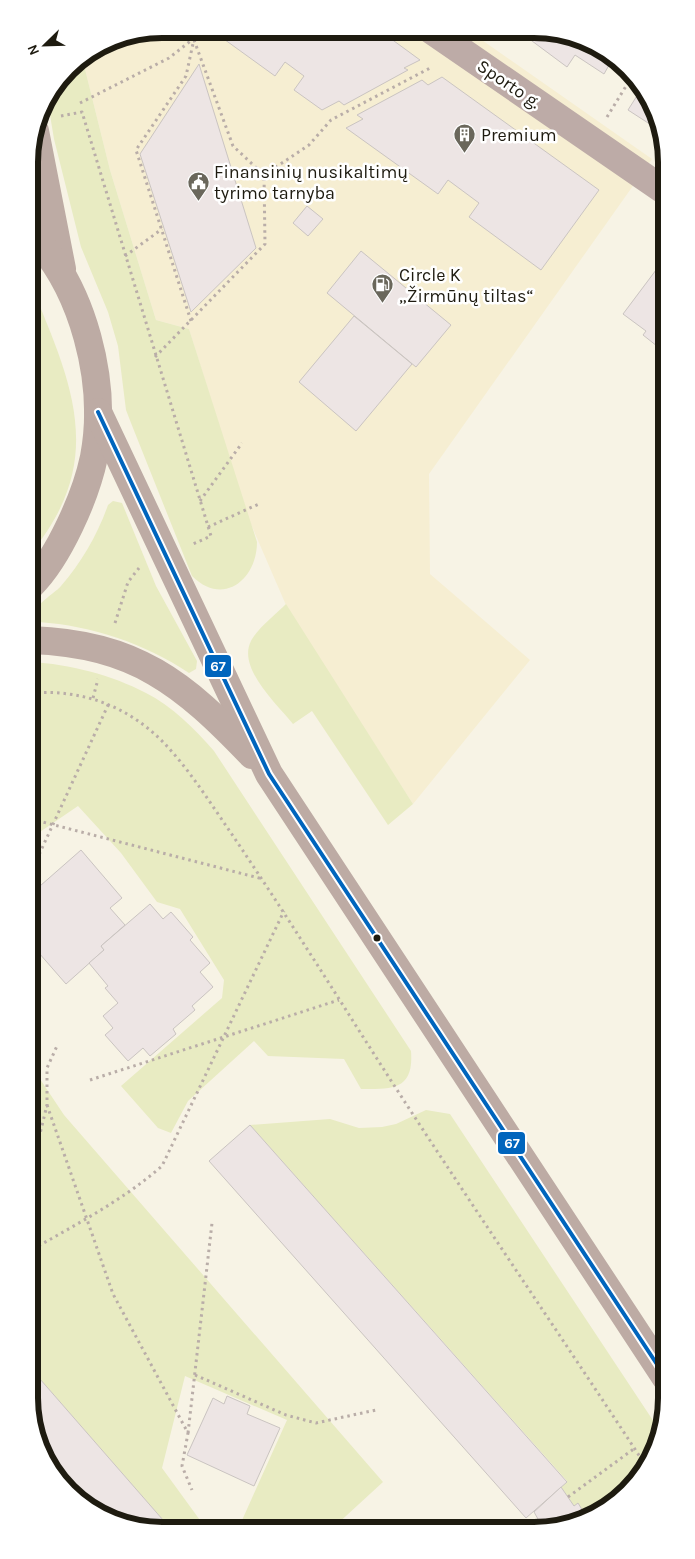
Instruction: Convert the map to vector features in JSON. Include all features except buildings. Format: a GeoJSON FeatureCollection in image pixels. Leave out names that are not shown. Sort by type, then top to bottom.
{"type":"FeatureCollection","features":[{"type":"Feature","properties":{"kind":"main road"},"geometry":{"type":"LineString","coordinates":[[38,575],[62,543],[81,501],[94,457],[98,412],[94,366],[83,322],[65,280],[39,149]]}},
{"type":"Feature","properties":{"kind":"main road"},"geometry":{"type":"LineString","coordinates":[[38,244],[65,280]]}},
{"type":"Feature","properties":{"kind":"main road"},"geometry":{"type":"LineString","coordinates":[[98,412],[269,774],[657,1364]]}},
{"type":"Feature","properties":{"kind":"main road"},"geometry":{"type":"LineString","coordinates":[[38,641],[107,651],[139,662],[175,683],[211,713],[269,774]]}},
{"type":"Feature","properties":{"kind":"street","name":"Sporto g."},"geometry":{"type":"LineString","coordinates":[[441,37],[658,186]]}},
{"type":"Feature","properties":{"kind":"path"},"geometry":{"type":"LineString","coordinates":[[80,103],[169,58],[194,39]]}},
{"type":"Feature","properties":{"kind":"path"},"geometry":{"type":"LineString","coordinates":[[155,357],[265,244],[264,176],[233,146],[194,39]]}},
{"type":"Feature","properties":{"kind":"path"},"geometry":{"type":"LineString","coordinates":[[191,321],[136,150],[186,76],[194,39]]}},
{"type":"Feature","properties":{"kind":"path"},"geometry":{"type":"LineString","coordinates":[[264,176],[309,145],[331,120],[461,52]]}},
{"type":"Feature","properties":{"kind":"path"},"geometry":{"type":"LineString","coordinates":[[592,141],[628,82]]}},
{"type":"Feature","properties":{"kind":"path"},"geometry":{"type":"LineString","coordinates":[[82,112],[211,536]]}},
{"type":"Feature","properties":{"kind":"path"},"geometry":{"type":"LineString","coordinates":[[125,256],[162,229]]}},
{"type":"Feature","properties":{"kind":"path"},"geometry":{"type":"LineString","coordinates":[[200,501],[242,443]]}},
{"type":"Feature","properties":{"kind":"path"},"geometry":{"type":"LineString","coordinates":[[208,527],[261,503]]}},
{"type":"Feature","properties":{"kind":"path"},"geometry":{"type":"LineString","coordinates":[[114,629],[128,582],[138,568]]}},
{"type":"Feature","properties":{"kind":"path"},"geometry":{"type":"LineString","coordinates":[[38,694],[93,698],[109,703],[135,719],[164,743],[212,806],[263,879],[339,1000],[642,1459]]}},
{"type":"Feature","properties":{"kind":"path"},"geometry":{"type":"LineString","coordinates":[[37,860],[109,703]]}},
{"type":"Feature","properties":{"kind":"path"},"geometry":{"type":"LineString","coordinates":[[37,820],[263,879]]}},
{"type":"Feature","properties":{"kind":"path"},"geometry":{"type":"LineString","coordinates":[[37,1247],[143,1183],[162,1166],[284,911]]}},
{"type":"Feature","properties":{"kind":"path"},"geometry":{"type":"LineString","coordinates":[[90,1080],[339,1000]]}},
{"type":"Feature","properties":{"kind":"path"},"geometry":{"type":"LineString","coordinates":[[37,1145],[47,1105],[47,1068],[57,1046]]}},
{"type":"Feature","properties":{"kind":"path"},"geometry":{"type":"LineString","coordinates":[[47,1105],[114,1294],[188,1433]]}},
{"type":"Feature","properties":{"kind":"path"},"geometry":{"type":"LineString","coordinates":[[192,1490],[182,1466],[188,1433],[212,1223]]}},
{"type":"Feature","properties":{"kind":"path"},"geometry":{"type":"LineString","coordinates":[[194,1375],[286,1415],[316,1423],[376,1410]]}},
{"type":"Feature","properties":{"kind":"path"},"geometry":{"type":"LineString","coordinates":[[568,1497],[635,1448]]}},
{"type":"Feature","properties":{"kind":"path"},"geometry":{"type":"LineString","coordinates":[[534,1522],[538,1519]]}},
{"type":"Feature","properties":{"kind":"shaded area"},"geometry":{"type":"Polygon","coordinates":[[[478,37],[652,159],[429,474],[430,574],[530,660],[413,804],[289,612],[247,515],[189,329],[156,320],[110,170],[84,65],[99,54],[114,47],[137,40],[153,38],[478,37]]]}},
{"type":"Feature","properties":{"kind":"green space"},"geometry":{"type":"Polygon","coordinates":[[[84,65],[110,170],[156,320],[189,329],[257,542],[251,568],[245,578],[236,585],[226,589],[215,589],[204,585],[192,576],[126,410],[118,346],[108,312],[81,247],[54,139],[49,109],[63,86],[84,65]]]}},
{"type":"Feature","properties":{"kind":"green space"},"geometry":{"type":"Polygon","coordinates":[[[38,302],[58,352],[75,418],[76,451],[69,485],[55,519],[38,543],[38,302]]]}},
{"type":"Feature","properties":{"kind":"green space"},"geometry":{"type":"Polygon","coordinates":[[[113,501],[122,503],[156,586],[197,661],[196,669],[189,673],[154,653],[117,638],[78,627],[38,621],[38,607],[61,586],[75,568],[94,537],[108,505],[113,501]]]}},
{"type":"Feature","properties":{"kind":"green space"},"geometry":{"type":"Polygon","coordinates":[[[286,604],[413,804],[388,825],[312,711],[293,724],[269,696],[254,674],[249,663],[248,651],[251,641],[262,627],[286,604]]]}},
{"type":"Feature","properties":{"kind":"green space"},"geometry":{"type":"Polygon","coordinates":[[[38,662],[75,668],[105,676],[133,687],[156,698],[174,711],[207,743],[411,1051],[411,1064],[405,1080],[399,1085],[383,1089],[361,1089],[344,1059],[268,1056],[254,1041],[188,1101],[171,1133],[158,1128],[121,1086],[222,998],[224,980],[180,909],[157,902],[121,853],[78,806],[37,834],[38,662]]]}},
{"type":"Feature","properties":{"kind":"green space"},"geometry":{"type":"Polygon","coordinates":[[[37,1075],[64,1115],[383,1482],[339,1522],[241,1522],[287,1420],[185,1376],[162,1468],[201,1522],[165,1522],[37,1376],[37,1075]]]}},
{"type":"Feature","properties":{"kind":"green space"},"geometry":{"type":"Polygon","coordinates":[[[426,1110],[450,1114],[654,1423],[648,1445],[632,1473],[609,1496],[596,1505],[583,1511],[578,1504],[574,1506],[561,1487],[567,1481],[250,1125],[330,1119],[359,1128],[396,1124],[426,1110]]]}},
{"type":"Feature","properties":{"kind":"transit line","name":"67"},"geometry":{"type":"LineString","coordinates":[[98,412],[269,774],[657,1364]]}},
{"type":"Feature","properties":{"kind":"place","name":"Premium"},"geometry":{"type":"Point","coordinates":[465,154]}},
{"type":"Feature","properties":{"kind":"place","name":"Finansinių nusikaltimų tyrimo tarnyba"},"geometry":{"type":"Point","coordinates":[198,201]}},
{"type":"Feature","properties":{"kind":"place","name":"Circle K „Žirmūnų tiltas“"},"geometry":{"type":"Point","coordinates":[383,304]}}]}
